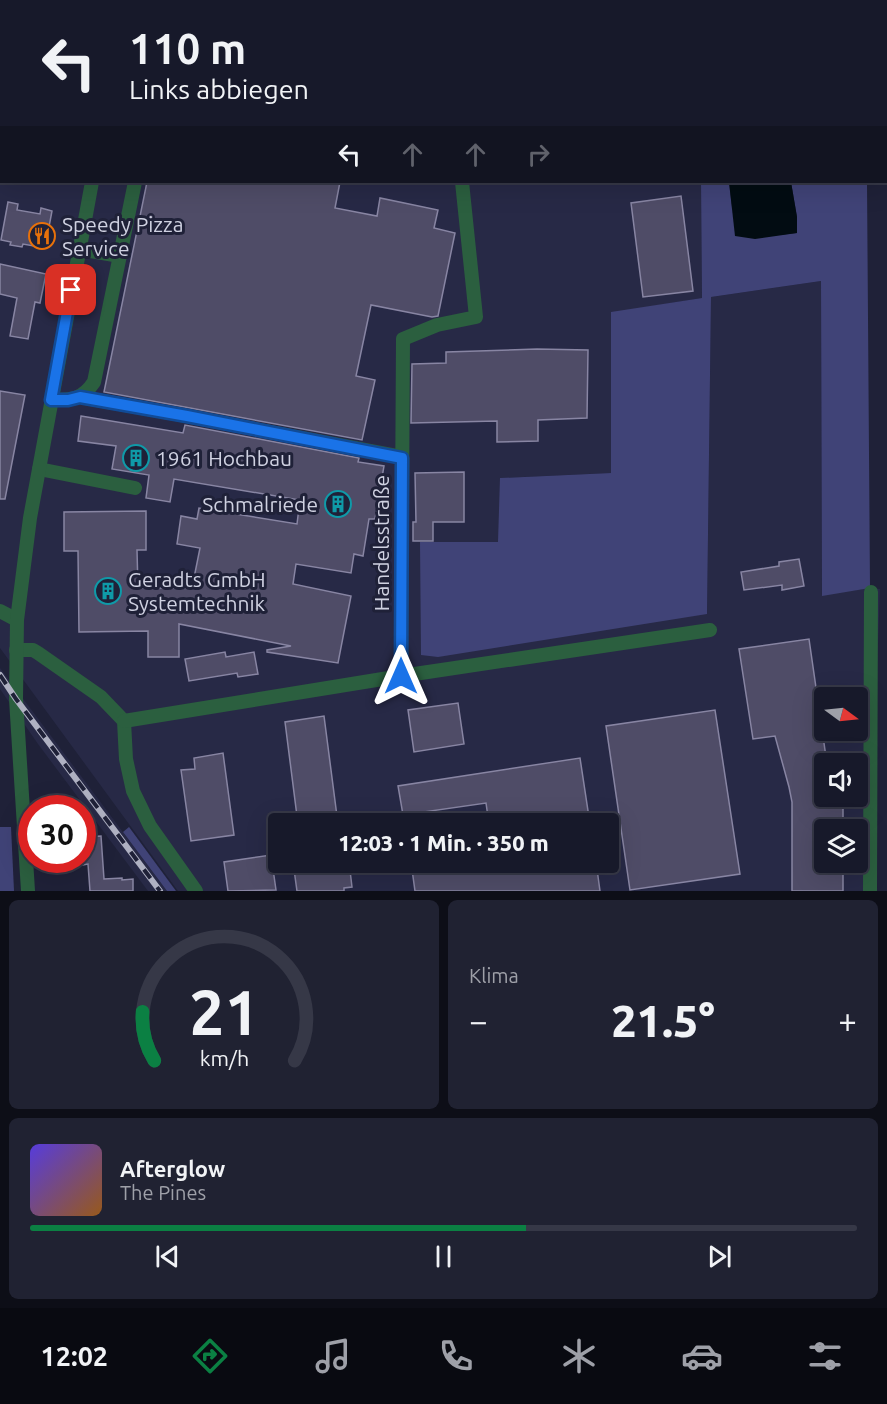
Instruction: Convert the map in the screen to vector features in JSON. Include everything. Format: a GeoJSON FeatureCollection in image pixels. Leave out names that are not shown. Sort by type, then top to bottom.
{"type":"FeatureCollection","features":[{"type":"Feature","properties":{"kind":"street"},"geometry":{"type":"LineString","coordinates":[[28,891],[16,699],[17,620],[29,528],[92,183]]}},
{"type":"Feature","properties":{"kind":"street"},"geometry":{"type":"LineString","coordinates":[[51,400],[80,397],[89,390],[94,382],[135,183]]}},
{"type":"Feature","properties":{"kind":"street","name":"Handelsstraße"},"geometry":{"type":"LineString","coordinates":[[401,676],[403,339],[437,326],[476,317],[462,183]]}},
{"type":"Feature","properties":{"kind":"street"},"geometry":{"type":"LineString","coordinates":[[79,249],[120,256]]}},
{"type":"Feature","properties":{"kind":"street"},"geometry":{"type":"LineString","coordinates":[[80,397],[402,458]]}},
{"type":"Feature","properties":{"kind":"street"},"geometry":{"type":"LineString","coordinates":[[39,470],[135,488]]}},
{"type":"Feature","properties":{"kind":"street"},"geometry":{"type":"LineString","coordinates":[[870,891],[871,592]]}},
{"type":"Feature","properties":{"kind":"street"},"geometry":{"type":"LineString","coordinates":[[0,611],[17,620]]}},
{"type":"Feature","properties":{"kind":"street"},"geometry":{"type":"LineString","coordinates":[[124,721],[401,676],[710,630]]}},
{"type":"Feature","properties":{"kind":"street"},"geometry":{"type":"LineString","coordinates":[[16,650],[33,650],[38,653],[101,697],[124,721],[126,759],[133,791],[150,826],[196,891]]}},
{"type":"Feature","properties":{"kind":"shaded area"},"geometry":{"type":"Polygon","coordinates":[[[0,183],[701,183],[702,298],[611,313],[611,473],[500,478],[707,614],[711,297],[821,281],[822,595],[870,588],[880,589],[869,891],[178,891],[0,648],[0,183]]]}},
{"type":"Feature","properties":{"kind":"shaded area"},"geometry":{"type":"Polygon","coordinates":[[[701,183],[729,183],[732,207],[779,235],[797,233],[797,217],[791,183],[867,183],[870,588],[822,596],[821,281],[711,297],[707,614],[438,657],[421,655],[420,542],[498,542],[500,478],[611,473],[611,312],[702,298],[701,183]]]}},
{"type":"Feature","properties":{"kind":"shaded area"},"geometry":{"type":"Polygon","coordinates":[[[729,183],[791,183],[797,217],[797,233],[755,239],[735,236],[729,183]]]}},
{"type":"Feature","properties":{"kind":"shaded area"},"geometry":{"type":"Polygon","coordinates":[[[0,668],[95,795],[76,795],[0,689],[0,668]]]}},
{"type":"Feature","properties":{"kind":"shaded area"},"geometry":{"type":"Polygon","coordinates":[[[96,796],[167,891],[148,891],[96,822],[96,796]]]}},
{"type":"Feature","properties":{"kind":"shaded area"},"geometry":{"type":"Polygon","coordinates":[[[0,827],[11,827],[14,891],[0,891],[0,827]]]}},
{"type":"Feature","properties":{"kind":"shaded area"},"geometry":{"type":"Polygon","coordinates":[[[129,827],[176,891],[167,891],[123,832],[129,827]]]}},
{"type":"Feature","properties":{"kind":"building"},"geometry":{"type":"Polygon","coordinates":[[[147,183],[340,183],[335,208],[377,216],[380,198],[438,210],[434,228],[455,233],[438,316],[432,317],[371,305],[356,376],[375,380],[362,440],[104,392],[147,183]]]}},
{"type":"Feature","properties":{"kind":"building"},"geometry":{"type":"Polygon","coordinates":[[[681,196],[693,291],[643,297],[631,203],[681,196]]]}},
{"type":"Feature","properties":{"kind":"building"},"geometry":{"type":"Polygon","coordinates":[[[8,202],[18,204],[17,210],[40,214],[41,208],[52,211],[45,248],[23,244],[22,247],[10,245],[11,242],[1,240],[8,202]]]}},
{"type":"Feature","properties":{"kind":"building"},"geometry":{"type":"Polygon","coordinates":[[[0,264],[46,274],[40,303],[35,302],[28,339],[10,336],[17,298],[0,294],[0,264]]]}},
{"type":"Feature","properties":{"kind":"building"},"geometry":{"type":"Polygon","coordinates":[[[588,350],[587,418],[538,420],[538,441],[497,442],[497,421],[411,423],[412,364],[446,363],[446,352],[588,350]]]}},
{"type":"Feature","properties":{"kind":"building"},"geometry":{"type":"Polygon","coordinates":[[[0,391],[25,395],[5,499],[0,499],[0,391]]]}},
{"type":"Feature","properties":{"kind":"building"},"geometry":{"type":"Polygon","coordinates":[[[81,416],[183,433],[185,425],[359,458],[358,462],[384,466],[375,519],[369,519],[363,556],[354,554],[351,573],[296,564],[293,584],[351,596],[338,663],[267,652],[267,650],[291,646],[179,624],[179,657],[148,657],[148,631],[79,632],[78,551],[64,551],[64,512],[146,511],[146,550],[137,550],[138,588],[192,588],[200,548],[177,544],[181,516],[197,519],[199,508],[297,524],[300,500],[174,479],[170,502],[146,498],[149,475],[112,469],[116,446],[78,441],[81,416]]]}},
{"type":"Feature","properties":{"kind":"building"},"geometry":{"type":"Polygon","coordinates":[[[464,472],[464,522],[433,522],[433,541],[413,541],[413,522],[416,522],[415,473],[464,472]]]}},
{"type":"Feature","properties":{"kind":"building"},"geometry":{"type":"Polygon","coordinates":[[[799,559],[804,586],[782,590],[782,585],[744,590],[741,572],[779,566],[779,562],[799,559]]]}},
{"type":"Feature","properties":{"kind":"building"},"geometry":{"type":"Polygon","coordinates":[[[809,639],[816,687],[814,687],[814,741],[824,741],[825,753],[814,753],[814,807],[843,807],[843,819],[814,819],[814,873],[843,873],[843,891],[792,891],[792,802],[789,787],[775,736],[753,739],[739,649],[809,639]]]}},
{"type":"Feature","properties":{"kind":"building"},"geometry":{"type":"Polygon","coordinates":[[[225,652],[226,657],[254,652],[258,674],[238,677],[237,673],[189,681],[185,659],[225,652]]]}},
{"type":"Feature","properties":{"kind":"building"},"geometry":{"type":"Polygon","coordinates":[[[458,703],[464,744],[414,752],[408,710],[458,703]]]}},
{"type":"Feature","properties":{"kind":"building"},"geometry":{"type":"Polygon","coordinates":[[[715,710],[740,874],[630,890],[606,726],[715,710]]]}},
{"type":"Feature","properties":{"kind":"building"},"geometry":{"type":"Polygon","coordinates":[[[324,716],[337,813],[297,813],[285,722],[324,716]]]}},
{"type":"Feature","properties":{"kind":"building"},"geometry":{"type":"Polygon","coordinates":[[[223,753],[234,835],[191,841],[181,770],[195,769],[194,758],[223,753]]]}},
{"type":"Feature","properties":{"kind":"building"},"geometry":{"type":"Polygon","coordinates":[[[580,758],[588,813],[487,813],[486,803],[403,813],[398,786],[580,758]]]}},
{"type":"Feature","properties":{"kind":"building"},"geometry":{"type":"Polygon","coordinates":[[[96,836],[101,836],[104,879],[133,879],[133,891],[90,891],[89,873],[96,873],[96,836]]]}},
{"type":"Feature","properties":{"kind":"building"},"geometry":{"type":"Polygon","coordinates":[[[268,855],[268,873],[274,873],[276,890],[228,891],[224,862],[268,855]]]}},
{"type":"Feature","properties":{"kind":"building"},"geometry":{"type":"Polygon","coordinates":[[[295,873],[350,873],[352,887],[344,888],[344,891],[297,891],[295,873]]]}},
{"type":"Feature","properties":{"kind":"building"},"geometry":{"type":"Polygon","coordinates":[[[413,873],[598,873],[600,891],[415,891],[413,873]]]}},
{"type":"Feature","properties":{"kind":"railway"},"geometry":{"type":"LineString","coordinates":[[0,675],[160,891]]}},
{"type":"Feature","properties":{"kind":"place","name":"Speedy Pizza Service"},"geometry":{"type":"Point","coordinates":[42,236]}},
{"type":"Feature","properties":{"kind":"place","name":"1961 Hochbau"},"geometry":{"type":"Point","coordinates":[136,458]}},
{"type":"Feature","properties":{"kind":"place","name":"Schmalriede"},"geometry":{"type":"Point","coordinates":[338,504]}},
{"type":"Feature","properties":{"kind":"place","name":"Geradts GmbH Systemtechnik"},"geometry":{"type":"Point","coordinates":[108,591]}},
{"type":"Feature","properties":{"kind":"route"},"geometry":{"type":"LineString","coordinates":[[71,290],[51,400],[80,397],[402,458],[401,676]]}}]}
